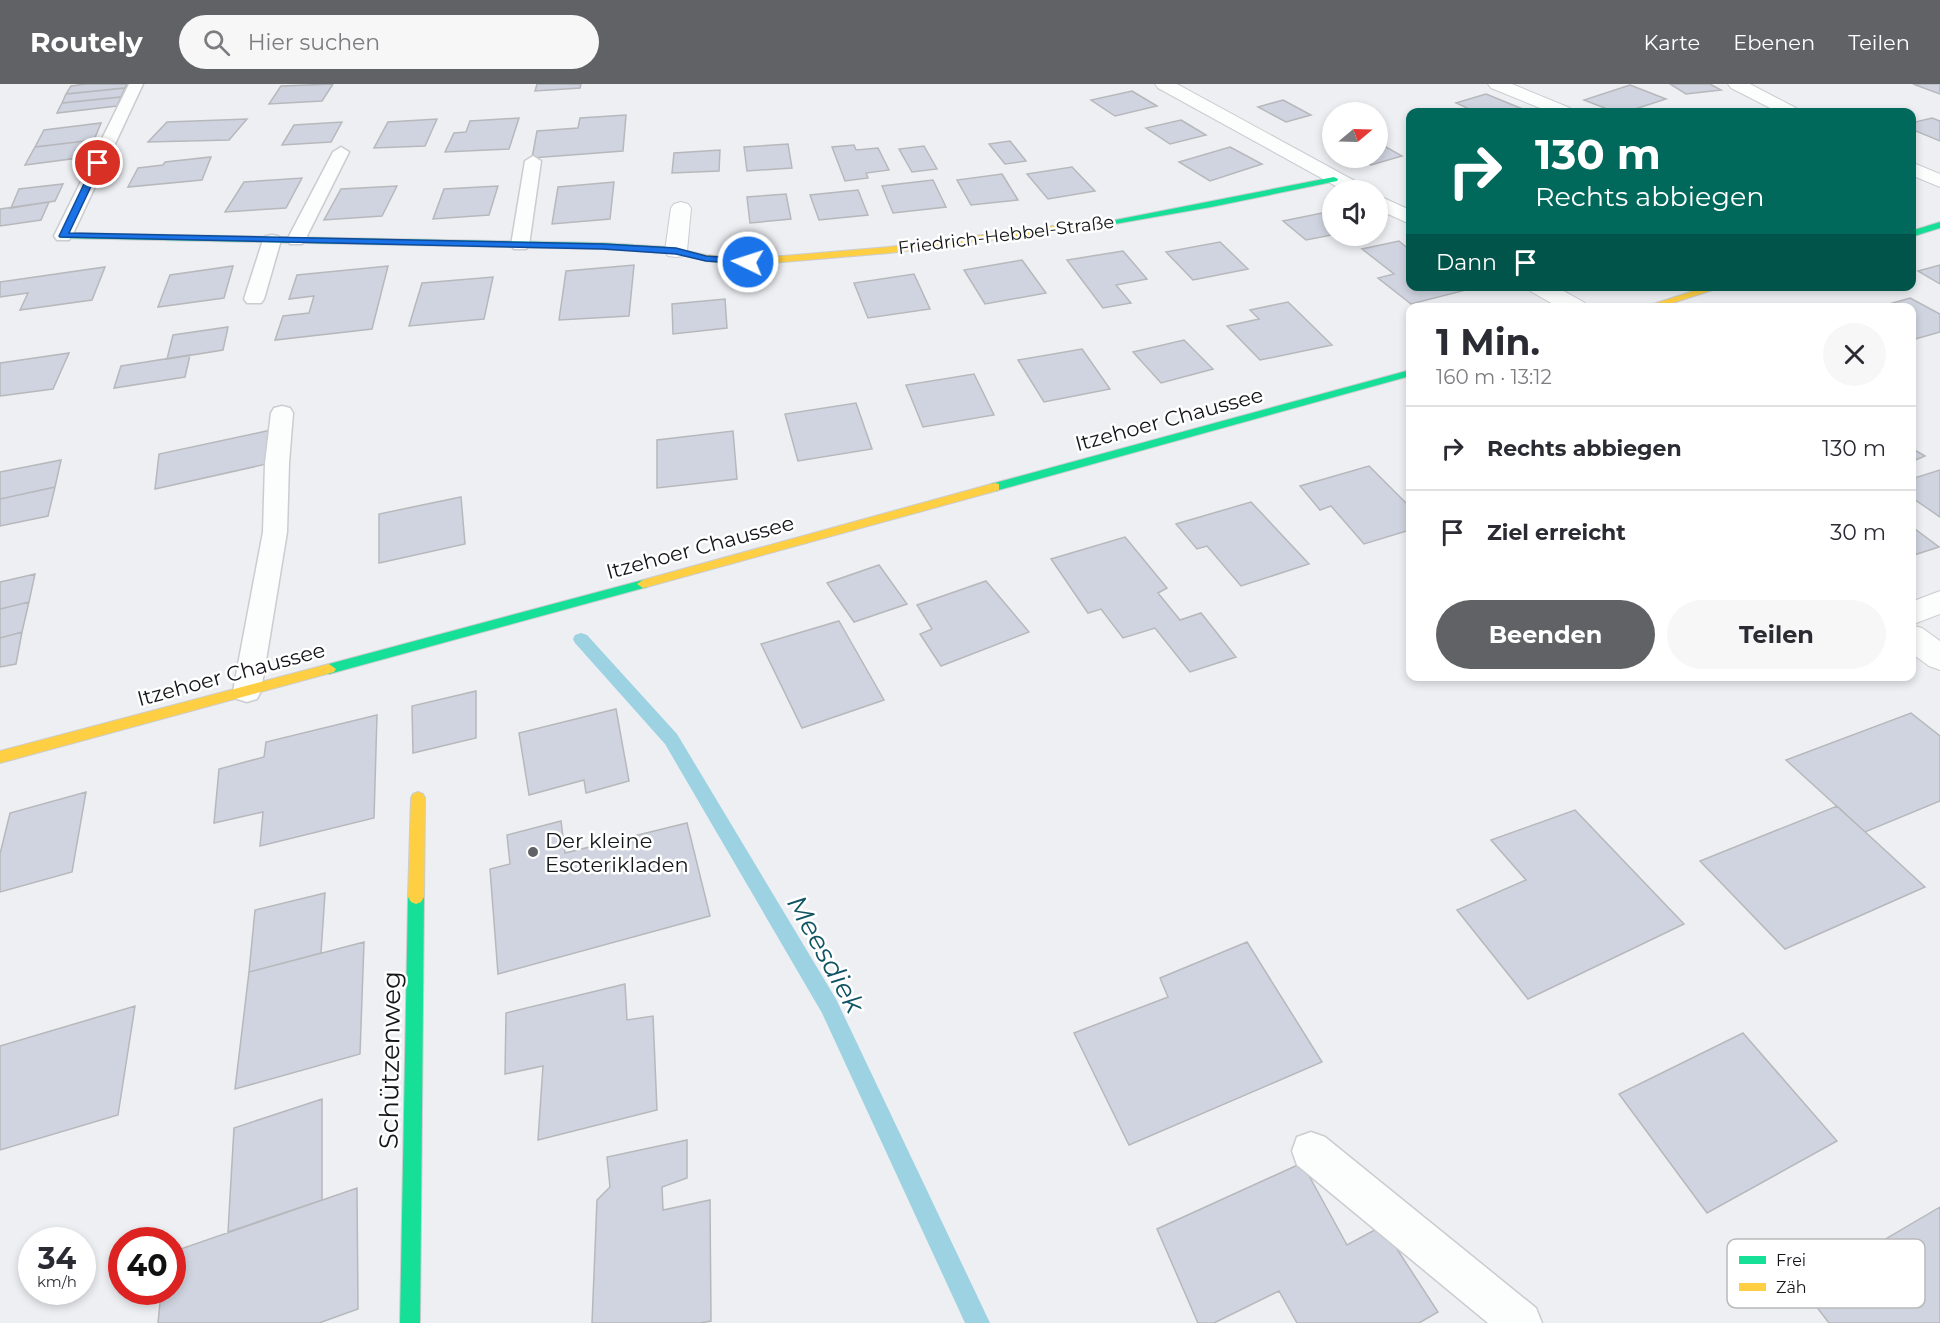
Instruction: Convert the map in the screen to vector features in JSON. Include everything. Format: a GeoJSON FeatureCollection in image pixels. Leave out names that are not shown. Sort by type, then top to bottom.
{"type":"FeatureCollection","features":[{"type":"Feature","properties":{"kind":"street"},"geometry":{"type":"LineString","coordinates":[[1164,84],[1334,179]]}},
{"type":"Feature","properties":{"kind":"street"},"geometry":{"type":"LineString","coordinates":[[1497,84],[1554,108]]}},
{"type":"Feature","properties":{"kind":"street"},"geometry":{"type":"LineString","coordinates":[[1737,84],[1782,108]]}},
{"type":"Feature","properties":{"kind":"street"},"geometry":{"type":"LineString","coordinates":[[1916,170],[1940,181]]}},
{"type":"Feature","properties":{"kind":"street","name":"Friedrich-Hebbel-Straße"},"geometry":{"type":"LineString","coordinates":[[63,236],[520,245],[676,251],[706,258],[748,262],[889,250],[1081,227],[1211,205],[1334,179]]}},
{"type":"Feature","properties":{"kind":"street"},"geometry":{"type":"LineString","coordinates":[[1388,207],[1406,216]]}},
{"type":"Feature","properties":{"kind":"street"},"geometry":{"type":"LineString","coordinates":[[676,251],[681,208]]}},
{"type":"Feature","properties":{"kind":"street"},"geometry":{"type":"LineString","coordinates":[[1916,232],[1940,225]]}},
{"type":"Feature","properties":{"kind":"street"},"geometry":{"type":"LineString","coordinates":[[1547,291],[1568,303]]}},
{"type":"Feature","properties":{"kind":"street"},"geometry":{"type":"LineString","coordinates":[[1662,303],[1704,291]]}},
{"type":"Feature","properties":{"kind":"street","name":"Itzehoer Chaussee"},"geometry":{"type":"LineString","coordinates":[[0,757],[1406,374]]}},
{"type":"Feature","properties":{"kind":"street"},"geometry":{"type":"LineString","coordinates":[[1916,612],[1940,602]]}},
{"type":"Feature","properties":{"kind":"street"},"geometry":{"type":"LineString","coordinates":[[1916,640],[1940,658]]}},
{"type":"Feature","properties":{"kind":"street","name":"Schützenweg"},"geometry":{"type":"LineString","coordinates":[[410,1323],[418,798]]}},
{"type":"Feature","properties":{"kind":"lane"},"geometry":{"type":"LineString","coordinates":[[63,236],[136,84]]}},
{"type":"Feature","properties":{"kind":"lane"},"geometry":{"type":"LineString","coordinates":[[296,240],[341,152]]}},
{"type":"Feature","properties":{"kind":"lane"},"geometry":{"type":"LineString","coordinates":[[520,245],[533,161]]}},
{"type":"Feature","properties":{"kind":"lane"},"geometry":{"type":"LineString","coordinates":[[254,298],[272,240]]}},
{"type":"Feature","properties":{"kind":"lane"},"geometry":{"type":"LineString","coordinates":[[247,691],[275,532],[277,463],[282,413]]}},
{"type":"Feature","properties":{"kind":"lane"},"geometry":{"type":"LineString","coordinates":[[1311,1151],[1521,1323]]}},
{"type":"Feature","properties":{"kind":"building"},"geometry":{"type":"Polygon","coordinates":[[[127,84],[125,88],[66,94],[71,86],[127,84]]]}},
{"type":"Feature","properties":{"kind":"building"},"geometry":{"type":"Polygon","coordinates":[[[333,84],[322,101],[269,104],[281,86],[333,84]]]}},
{"type":"Feature","properties":{"kind":"building"},"geometry":{"type":"Polygon","coordinates":[[[537,84],[581,84],[580,88],[535,91],[537,84]]]}},
{"type":"Feature","properties":{"kind":"building"},"geometry":{"type":"Polygon","coordinates":[[[1670,84],[1710,84],[1721,90],[1686,94],[1670,84]]]}},
{"type":"Feature","properties":{"kind":"building"},"geometry":{"type":"Polygon","coordinates":[[[1913,84],[1940,84],[1940,94],[1913,84]]]}},
{"type":"Feature","properties":{"kind":"building"},"geometry":{"type":"Polygon","coordinates":[[[1630,85],[1666,99],[1638,108],[1605,108],[1584,100],[1630,85]]]}},
{"type":"Feature","properties":{"kind":"building"},"geometry":{"type":"Polygon","coordinates":[[[125,88],[121,97],[62,103],[66,94],[125,88]]]}},
{"type":"Feature","properties":{"kind":"building"},"geometry":{"type":"Polygon","coordinates":[[[1132,91],[1157,106],[1115,116],[1091,100],[1132,91]]]}},
{"type":"Feature","properties":{"kind":"building"},"geometry":{"type":"Polygon","coordinates":[[[1486,94],[1520,108],[1467,108],[1456,103],[1486,94]]]}},
{"type":"Feature","properties":{"kind":"building"},"geometry":{"type":"Polygon","coordinates":[[[121,97],[117,106],[57,113],[62,103],[121,97]]]}},
{"type":"Feature","properties":{"kind":"building"},"geometry":{"type":"Polygon","coordinates":[[[1283,100],[1311,115],[1286,122],[1258,107],[1283,100]]]}},
{"type":"Feature","properties":{"kind":"building"},"geometry":{"type":"Polygon","coordinates":[[[626,115],[623,151],[532,158],[537,131],[578,128],[580,118],[626,115]]]}},
{"type":"Feature","properties":{"kind":"building"},"geometry":{"type":"Polygon","coordinates":[[[519,118],[509,149],[445,152],[454,133],[466,132],[470,121],[519,118]]]}},
{"type":"Feature","properties":{"kind":"building"},"geometry":{"type":"Polygon","coordinates":[[[1932,118],[1940,121],[1940,141],[1916,131],[1916,122],[1932,118]]]}},
{"type":"Feature","properties":{"kind":"building"},"geometry":{"type":"Polygon","coordinates":[[[247,119],[229,140],[148,142],[167,122],[247,119]]]}},
{"type":"Feature","properties":{"kind":"building"},"geometry":{"type":"Polygon","coordinates":[[[437,119],[425,146],[374,148],[388,122],[437,119]]]}},
{"type":"Feature","properties":{"kind":"building"},"geometry":{"type":"Polygon","coordinates":[[[1181,120],[1206,135],[1170,144],[1146,128],[1181,120]]]}},
{"type":"Feature","properties":{"kind":"building"},"geometry":{"type":"Polygon","coordinates":[[[342,122],[331,142],[282,145],[294,125],[342,122]]]}},
{"type":"Feature","properties":{"kind":"building"},"geometry":{"type":"Polygon","coordinates":[[[101,123],[94,140],[35,147],[44,130],[101,123]]]}},
{"type":"Feature","properties":{"kind":"building"},"geometry":{"type":"Polygon","coordinates":[[[94,140],[86,157],[25,165],[35,147],[94,140]]]}},
{"type":"Feature","properties":{"kind":"building"},"geometry":{"type":"Polygon","coordinates":[[[1010,141],[1026,161],[1005,164],[989,144],[1010,141]]]}},
{"type":"Feature","properties":{"kind":"building"},"geometry":{"type":"Polygon","coordinates":[[[788,144],[792,168],[747,171],[744,147],[788,144]]]}},
{"type":"Feature","properties":{"kind":"building"},"geometry":{"type":"Polygon","coordinates":[[[854,145],[856,150],[878,148],[889,170],[866,173],[868,178],[845,181],[832,147],[854,145]]]}},
{"type":"Feature","properties":{"kind":"building"},"geometry":{"type":"Polygon","coordinates":[[[924,146],[937,169],[912,172],[899,149],[924,146]]]}},
{"type":"Feature","properties":{"kind":"building"},"geometry":{"type":"Polygon","coordinates":[[[1230,147],[1262,164],[1210,181],[1179,162],[1230,147]]]}},
{"type":"Feature","properties":{"kind":"building"},"geometry":{"type":"Polygon","coordinates":[[[1388,148],[1402,156],[1388,160],[1388,148]]]}},
{"type":"Feature","properties":{"kind":"building"},"geometry":{"type":"Polygon","coordinates":[[[720,150],[719,171],[672,173],[674,153],[720,150]]]}},
{"type":"Feature","properties":{"kind":"building"},"geometry":{"type":"Polygon","coordinates":[[[211,157],[202,180],[128,187],[138,168],[163,165],[165,162],[211,157]]]}},
{"type":"Feature","properties":{"kind":"building"},"geometry":{"type":"Polygon","coordinates":[[[1072,167],[1095,191],[1048,199],[1027,174],[1072,167]]]}},
{"type":"Feature","properties":{"kind":"building"},"geometry":{"type":"Polygon","coordinates":[[[1002,174],[1018,200],[971,205],[957,180],[1002,174]]]}},
{"type":"Feature","properties":{"kind":"building"},"geometry":{"type":"Polygon","coordinates":[[[302,178],[286,208],[225,212],[244,182],[302,178]]]}},
{"type":"Feature","properties":{"kind":"building"},"geometry":{"type":"Polygon","coordinates":[[[933,180],[946,207],[893,213],[882,186],[933,180]]]}},
{"type":"Feature","properties":{"kind":"building"},"geometry":{"type":"Polygon","coordinates":[[[614,182],[610,219],[552,224],[558,187],[614,182]]]}},
{"type":"Feature","properties":{"kind":"building"},"geometry":{"type":"Polygon","coordinates":[[[63,184],[55,201],[11,208],[19,189],[63,184]]]}},
{"type":"Feature","properties":{"kind":"building"},"geometry":{"type":"Polygon","coordinates":[[[397,186],[382,216],[324,220],[341,189],[397,186]]]}},
{"type":"Feature","properties":{"kind":"building"},"geometry":{"type":"Polygon","coordinates":[[[498,186],[489,215],[433,219],[444,189],[498,186]]]}},
{"type":"Feature","properties":{"kind":"building"},"geometry":{"type":"Polygon","coordinates":[[[858,190],[868,215],[819,220],[810,195],[858,190]]]}},
{"type":"Feature","properties":{"kind":"building"},"geometry":{"type":"Polygon","coordinates":[[[786,194],[791,219],[750,223],[747,197],[786,194]]]}},
{"type":"Feature","properties":{"kind":"building"},"geometry":{"type":"Polygon","coordinates":[[[49,202],[41,220],[0,226],[0,209],[49,202]]]}},
{"type":"Feature","properties":{"kind":"building"},"geometry":{"type":"Polygon","coordinates":[[[1322,213],[1322,237],[1306,240],[1283,221],[1322,213]]]}},
{"type":"Feature","properties":{"kind":"building"},"geometry":{"type":"Polygon","coordinates":[[[1399,241],[1406,247],[1406,291],[1462,291],[1410,303],[1378,278],[1394,274],[1362,249],[1388,246],[1388,243],[1399,241]]]}},
{"type":"Feature","properties":{"kind":"building"},"geometry":{"type":"Polygon","coordinates":[[[1220,242],[1248,269],[1193,280],[1166,252],[1220,242]]]}},
{"type":"Feature","properties":{"kind":"building"},"geometry":{"type":"Polygon","coordinates":[[[1123,251],[1147,279],[1116,285],[1131,303],[1103,308],[1067,260],[1123,251]]]}},
{"type":"Feature","properties":{"kind":"building"},"geometry":{"type":"Polygon","coordinates":[[[1022,260],[1046,293],[985,304],[964,270],[1022,260]]]}},
{"type":"Feature","properties":{"kind":"building"},"geometry":{"type":"Polygon","coordinates":[[[634,265],[629,316],[559,320],[566,271],[634,265]]]}},
{"type":"Feature","properties":{"kind":"building"},"geometry":{"type":"Polygon","coordinates":[[[1940,265],[1940,284],[1918,271],[1940,265]]]}},
{"type":"Feature","properties":{"kind":"building"},"geometry":{"type":"Polygon","coordinates":[[[233,266],[224,298],[158,307],[170,275],[233,266]]]}},
{"type":"Feature","properties":{"kind":"building"},"geometry":{"type":"Polygon","coordinates":[[[388,266],[372,329],[275,340],[283,316],[309,313],[314,296],[289,299],[297,275],[388,266]]]}},
{"type":"Feature","properties":{"kind":"building"},"geometry":{"type":"Polygon","coordinates":[[[105,267],[92,300],[20,310],[28,293],[0,297],[0,282],[105,267]]]}},
{"type":"Feature","properties":{"kind":"building"},"geometry":{"type":"Polygon","coordinates":[[[914,274],[930,309],[868,318],[854,283],[914,274]]]}},
{"type":"Feature","properties":{"kind":"building"},"geometry":{"type":"Polygon","coordinates":[[[493,277],[484,319],[409,326],[422,283],[493,277]]]}},
{"type":"Feature","properties":{"kind":"building"},"geometry":{"type":"Polygon","coordinates":[[[1910,298],[1940,314],[1940,332],[1916,339],[1916,303],[1892,303],[1910,298]]]}},
{"type":"Feature","properties":{"kind":"building"},"geometry":{"type":"Polygon","coordinates":[[[725,299],[727,328],[673,334],[672,304],[725,299]]]}},
{"type":"Feature","properties":{"kind":"building"},"geometry":{"type":"Polygon","coordinates":[[[1288,302],[1332,345],[1260,360],[1227,326],[1259,319],[1250,310],[1288,302]]]}},
{"type":"Feature","properties":{"kind":"building"},"geometry":{"type":"Polygon","coordinates":[[[228,327],[223,350],[167,359],[173,335],[228,327]]]}},
{"type":"Feature","properties":{"kind":"building"},"geometry":{"type":"Polygon","coordinates":[[[1184,340],[1213,369],[1161,383],[1133,352],[1184,340]]]}},
{"type":"Feature","properties":{"kind":"building"},"geometry":{"type":"Polygon","coordinates":[[[1082,349],[1110,389],[1044,402],[1018,360],[1082,349]]]}},
{"type":"Feature","properties":{"kind":"building"},"geometry":{"type":"Polygon","coordinates":[[[69,353],[53,389],[0,396],[0,363],[69,353]]]}},
{"type":"Feature","properties":{"kind":"building"},"geometry":{"type":"Polygon","coordinates":[[[190,355],[185,377],[114,388],[121,366],[190,355]]]}},
{"type":"Feature","properties":{"kind":"building"},"geometry":{"type":"Polygon","coordinates":[[[974,374],[994,415],[923,427],[906,385],[974,374]]]}},
{"type":"Feature","properties":{"kind":"building"},"geometry":{"type":"Polygon","coordinates":[[[856,403],[872,449],[798,461],[785,414],[856,403]]]}},
{"type":"Feature","properties":{"kind":"building"},"geometry":{"type":"Polygon","coordinates":[[[271,430],[271,463],[155,489],[159,454],[271,430]]]}},
{"type":"Feature","properties":{"kind":"building"},"geometry":{"type":"Polygon","coordinates":[[[733,431],[737,479],[657,488],[657,440],[733,431]]]}},
{"type":"Feature","properties":{"kind":"building"},"geometry":{"type":"Polygon","coordinates":[[[1916,451],[1925,456],[1916,460],[1916,451]]]}},
{"type":"Feature","properties":{"kind":"building"},"geometry":{"type":"Polygon","coordinates":[[[61,460],[55,487],[0,499],[0,472],[61,460]]]}},
{"type":"Feature","properties":{"kind":"building"},"geometry":{"type":"Polygon","coordinates":[[[1369,466],[1406,503],[1406,531],[1364,544],[1331,506],[1320,510],[1300,486],[1369,466]]]}},
{"type":"Feature","properties":{"kind":"building"},"geometry":{"type":"Polygon","coordinates":[[[1940,470],[1940,517],[1916,500],[1916,477],[1940,470]]]}},
{"type":"Feature","properties":{"kind":"building"},"geometry":{"type":"Polygon","coordinates":[[[55,487],[48,516],[0,526],[0,499],[55,487]]]}},
{"type":"Feature","properties":{"kind":"building"},"geometry":{"type":"Polygon","coordinates":[[[461,497],[465,544],[379,563],[379,514],[461,497]]]}},
{"type":"Feature","properties":{"kind":"building"},"geometry":{"type":"Polygon","coordinates":[[[1251,502],[1309,564],[1241,586],[1207,546],[1197,549],[1176,524],[1251,502]]]}},
{"type":"Feature","properties":{"kind":"building"},"geometry":{"type":"Polygon","coordinates":[[[1916,530],[1939,547],[1916,554],[1916,530]]]}},
{"type":"Feature","properties":{"kind":"building"},"geometry":{"type":"Polygon","coordinates":[[[1125,537],[1167,588],[1158,593],[1180,620],[1201,613],[1236,657],[1190,672],[1155,628],[1123,638],[1101,609],[1088,613],[1051,559],[1125,537]]]}},
{"type":"Feature","properties":{"kind":"building"},"geometry":{"type":"Polygon","coordinates":[[[879,565],[907,604],[854,622],[827,583],[879,565]]]}},
{"type":"Feature","properties":{"kind":"building"},"geometry":{"type":"Polygon","coordinates":[[[35,574],[29,602],[0,609],[0,582],[35,574]]]}},
{"type":"Feature","properties":{"kind":"building"},"geometry":{"type":"Polygon","coordinates":[[[986,581],[1029,632],[941,666],[920,634],[932,629],[917,605],[986,581]]]}},
{"type":"Feature","properties":{"kind":"building"},"geometry":{"type":"Polygon","coordinates":[[[29,602],[22,632],[0,638],[0,609],[29,602]]]}},
{"type":"Feature","properties":{"kind":"building"},"geometry":{"type":"Polygon","coordinates":[[[839,621],[884,700],[802,728],[761,644],[839,621]]]}},
{"type":"Feature","properties":{"kind":"building"},"geometry":{"type":"Polygon","coordinates":[[[22,632],[16,664],[0,667],[0,638],[22,632]]]}},
{"type":"Feature","properties":{"kind":"building"},"geometry":{"type":"Polygon","coordinates":[[[476,691],[476,738],[413,753],[412,706],[476,691]]]}},
{"type":"Feature","properties":{"kind":"building"},"geometry":{"type":"Polygon","coordinates":[[[616,709],[629,781],[586,793],[584,780],[529,795],[519,733],[616,709]]]}},
{"type":"Feature","properties":{"kind":"building"},"geometry":{"type":"Polygon","coordinates":[[[1911,713],[1940,736],[1940,801],[1865,832],[1786,760],[1911,713]]]}},
{"type":"Feature","properties":{"kind":"building"},"geometry":{"type":"Polygon","coordinates":[[[377,715],[374,818],[260,846],[263,812],[214,823],[219,769],[264,757],[266,742],[377,715]]]}},
{"type":"Feature","properties":{"kind":"building"},"geometry":{"type":"Polygon","coordinates":[[[86,792],[72,872],[0,892],[0,854],[10,813],[86,792]]]}},
{"type":"Feature","properties":{"kind":"building"},"geometry":{"type":"Polygon","coordinates":[[[1837,806],[1925,887],[1785,949],[1700,861],[1837,806]]]}},
{"type":"Feature","properties":{"kind":"building"},"geometry":{"type":"Polygon","coordinates":[[[1575,810],[1684,924],[1528,999],[1457,910],[1526,880],[1491,840],[1575,810]]]}},
{"type":"Feature","properties":{"kind":"building"},"geometry":{"type":"Polygon","coordinates":[[[561,821],[565,853],[687,823],[710,916],[498,974],[490,869],[510,864],[507,835],[561,821]]]}},
{"type":"Feature","properties":{"kind":"building"},"geometry":{"type":"Polygon","coordinates":[[[325,893],[321,953],[249,972],[255,910],[325,893]]]}},
{"type":"Feature","properties":{"kind":"building"},"geometry":{"type":"Polygon","coordinates":[[[364,942],[360,1054],[235,1089],[249,972],[364,942]]]}},
{"type":"Feature","properties":{"kind":"building"},"geometry":{"type":"Polygon","coordinates":[[[1247,942],[1322,1062],[1129,1145],[1074,1033],[1168,997],[1160,978],[1247,942]]]}},
{"type":"Feature","properties":{"kind":"building"},"geometry":{"type":"Polygon","coordinates":[[[625,984],[627,1020],[653,1016],[657,1110],[538,1140],[543,1066],[505,1074],[506,1013],[625,984]]]}},
{"type":"Feature","properties":{"kind":"building"},"geometry":{"type":"Polygon","coordinates":[[[135,1006],[118,1115],[0,1150],[0,1046],[135,1006]]]}},
{"type":"Feature","properties":{"kind":"building"},"geometry":{"type":"Polygon","coordinates":[[[1743,1033],[1837,1141],[1707,1213],[1619,1094],[1743,1033]]]}},
{"type":"Feature","properties":{"kind":"building"},"geometry":{"type":"Polygon","coordinates":[[[322,1099],[322,1200],[228,1232],[234,1128],[322,1099]]]}},
{"type":"Feature","properties":{"kind":"building"},"geometry":{"type":"Polygon","coordinates":[[[687,1140],[687,1178],[662,1187],[663,1210],[710,1200],[711,1321],[700,1323],[592,1323],[597,1200],[610,1187],[607,1157],[687,1140]]]}},
{"type":"Feature","properties":{"kind":"building"},"geometry":{"type":"Polygon","coordinates":[[[1302,1163],[1347,1245],[1382,1226],[1438,1312],[1419,1323],[1297,1323],[1279,1291],[1214,1323],[1198,1323],[1157,1229],[1302,1163]]]}},
{"type":"Feature","properties":{"kind":"building"},"geometry":{"type":"Polygon","coordinates":[[[357,1188],[358,1309],[319,1323],[158,1323],[160,1305],[186,1305],[186,1247],[357,1188]]]}},
{"type":"Feature","properties":{"kind":"building"},"geometry":{"type":"Polygon","coordinates":[[[1940,1207],[1940,1323],[1829,1323],[1817,1308],[1925,1308],[1925,1239],[1885,1239],[1940,1207]]]}},
{"type":"Feature","properties":{"kind":"waterway","name":"Meesdiek"},"geometry":{"type":"LineString","coordinates":[[581,639],[671,739],[829,1006],[978,1323]]}},
{"type":"Feature","properties":{"kind":"traffic: fast"},"geometry":{"type":"LineString","coordinates":[[1109,222],[1211,205],[1334,179]]}},
{"type":"Feature","properties":{"kind":"traffic: fast"},"geometry":{"type":"LineString","coordinates":[[1916,232],[1940,225]]}},
{"type":"Feature","properties":{"kind":"traffic: fast"},"geometry":{"type":"LineString","coordinates":[[63,236],[603,246],[667,250]]}},
{"type":"Feature","properties":{"kind":"traffic: fast"},"geometry":{"type":"LineString","coordinates":[[995,487],[1406,374]]}},
{"type":"Feature","properties":{"kind":"traffic: fast"},"geometry":{"type":"LineString","coordinates":[[329,669],[643,584]]}},
{"type":"Feature","properties":{"kind":"traffic: fast"},"geometry":{"type":"LineString","coordinates":[[410,1323],[416,897]]}},
{"type":"Feature","properties":{"kind":"traffic: slow"},"geometry":{"type":"LineString","coordinates":[[667,250],[706,258],[748,262],[889,250],[1109,222]]}},
{"type":"Feature","properties":{"kind":"traffic: slow"},"geometry":{"type":"LineString","coordinates":[[1662,303],[1704,291]]}},
{"type":"Feature","properties":{"kind":"traffic: slow"},"geometry":{"type":"LineString","coordinates":[[643,584],[995,487]]}},
{"type":"Feature","properties":{"kind":"traffic: slow"},"geometry":{"type":"LineString","coordinates":[[0,757],[329,669]]}},
{"type":"Feature","properties":{"kind":"traffic: slow"},"geometry":{"type":"LineString","coordinates":[[416,897],[418,798]]}},
{"type":"Feature","properties":{"kind":"place","name":"Der kleine Esoterikladen"},"geometry":{"type":"Point","coordinates":[533,852]}},
{"type":"Feature","properties":{"kind":"route"},"geometry":{"type":"LineString","coordinates":[[98,163],[63,236],[603,246],[676,251],[706,258],[748,262]]}}]}
